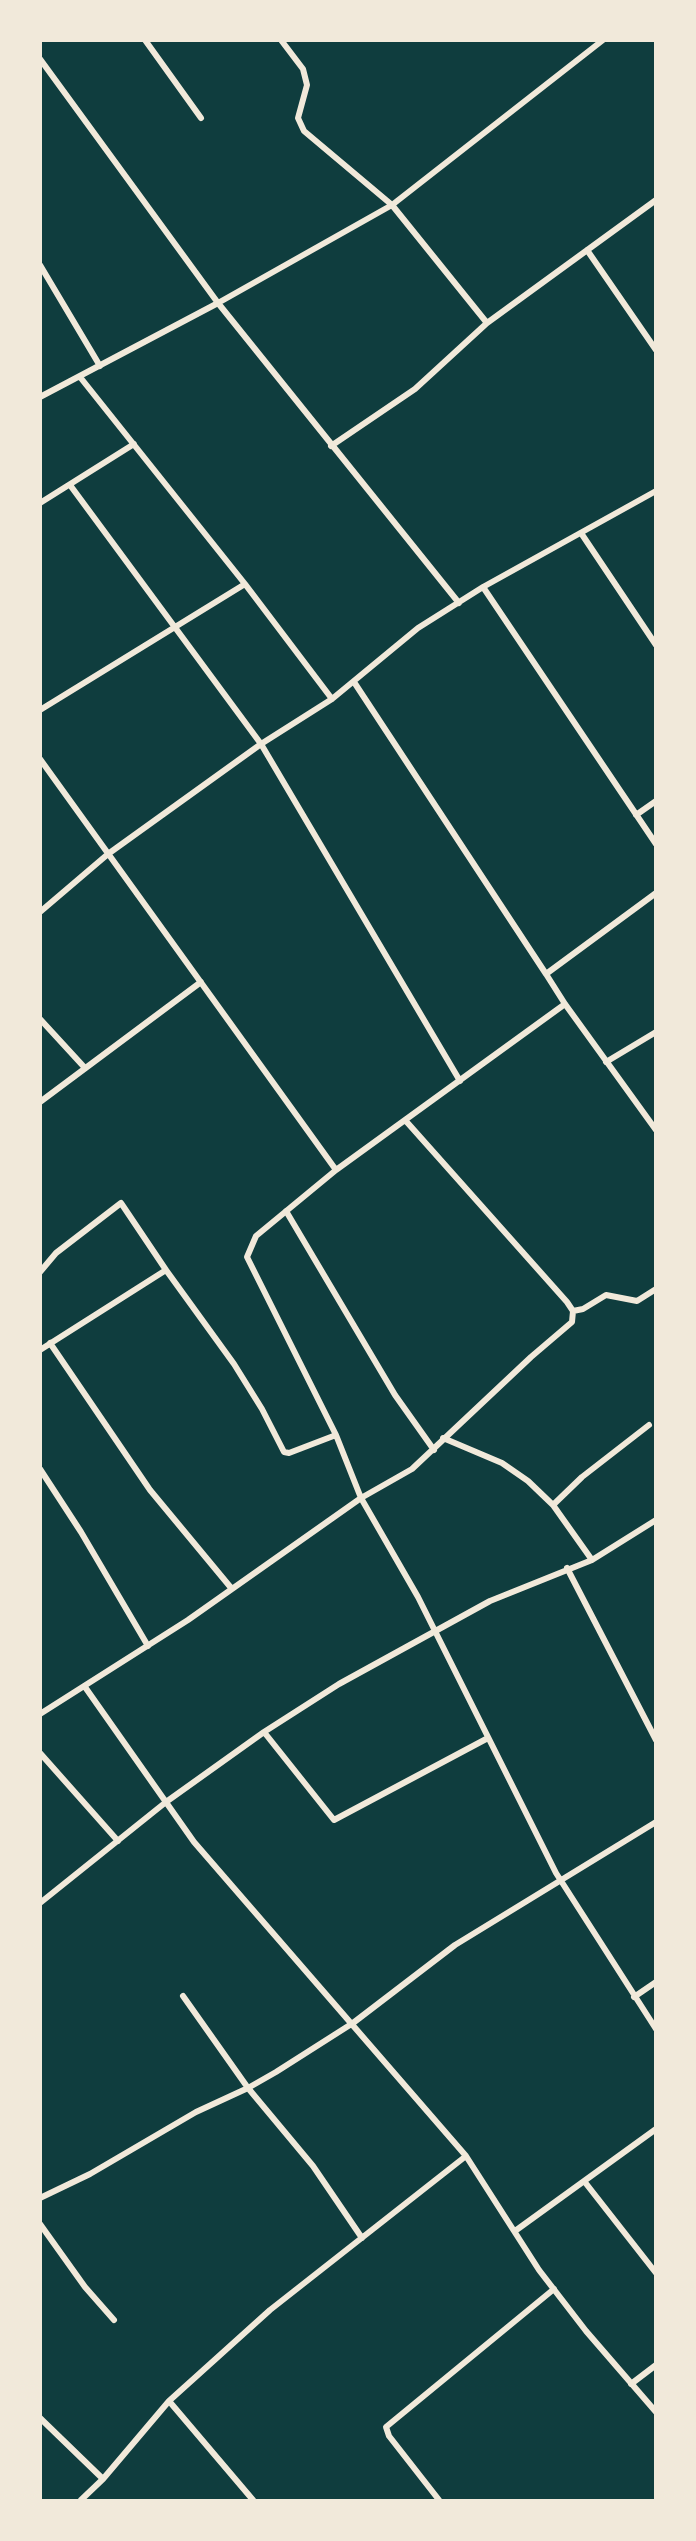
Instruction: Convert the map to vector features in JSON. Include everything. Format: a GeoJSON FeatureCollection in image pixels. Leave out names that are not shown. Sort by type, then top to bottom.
{"type":"FeatureCollection","features":[{"type":"Feature","properties":{"kind":"street"},"geometry":{"type":"LineString","coordinates":[[145,40],[201,118]]}},
{"type":"Feature","properties":{"kind":"street"},"geometry":{"type":"LineString","coordinates":[[281,40],[303,69],[307,85],[298,118],[304,132],[392,205],[487,323]]}},
{"type":"Feature","properties":{"kind":"street"},"geometry":{"type":"LineString","coordinates":[[40,397],[218,303],[392,205],[603,40]]}},
{"type":"Feature","properties":{"kind":"street"},"geometry":{"type":"LineString","coordinates":[[40,59],[218,303],[459,603]]}},
{"type":"Feature","properties":{"kind":"street"},"geometry":{"type":"LineString","coordinates":[[331,446],[415,389],[487,323],[656,200]]}},
{"type":"Feature","properties":{"kind":"street"},"geometry":{"type":"LineString","coordinates":[[587,250],[656,350]]}},
{"type":"Feature","properties":{"kind":"street"},"geometry":{"type":"LineString","coordinates":[[40,265],[100,366]]}},
{"type":"Feature","properties":{"kind":"street"},"geometry":{"type":"LineString","coordinates":[[80,376],[332,699]]}},
{"type":"Feature","properties":{"kind":"street"},"geometry":{"type":"LineString","coordinates":[[40,503],[134,444]]}},
{"type":"Feature","properties":{"kind":"street"},"geometry":{"type":"LineString","coordinates":[[70,485],[261,744],[460,1081]]}},
{"type":"Feature","properties":{"kind":"street"},"geometry":{"type":"LineString","coordinates":[[40,912],[108,854],[261,744],[332,699],[418,628],[483,587],[656,491]]}},
{"type":"Feature","properties":{"kind":"street"},"geometry":{"type":"LineString","coordinates":[[580,533],[656,645]]}},
{"type":"Feature","properties":{"kind":"street"},"geometry":{"type":"LineString","coordinates":[[40,710],[245,585]]}},
{"type":"Feature","properties":{"kind":"street"},"geometry":{"type":"LineString","coordinates":[[483,587],[656,844]]}},
{"type":"Feature","properties":{"kind":"street"},"geometry":{"type":"LineString","coordinates":[[354,682],[565,1004],[656,1130]]}},
{"type":"Feature","properties":{"kind":"street"},"geometry":{"type":"LineString","coordinates":[[40,759],[336,1170]]}},
{"type":"Feature","properties":{"kind":"street"},"geometry":{"type":"LineString","coordinates":[[636,815],[656,801]]}},
{"type":"Feature","properties":{"kind":"street"},"geometry":{"type":"LineString","coordinates":[[546,974],[656,893]]}},
{"type":"Feature","properties":{"kind":"street"},"geometry":{"type":"LineString","coordinates":[[40,1101],[201,982]]}},
{"type":"Feature","properties":{"kind":"street"},"geometry":{"type":"LineString","coordinates":[[565,1004],[336,1170],[256,1236],[247,1257],[336,1435],[362,1498],[418,1597],[561,1880],[656,2029]]}},
{"type":"Feature","properties":{"kind":"street"},"geometry":{"type":"LineString","coordinates":[[40,1019],[85,1068]]}},
{"type":"Feature","properties":{"kind":"street"},"geometry":{"type":"LineString","coordinates":[[606,1062],[656,1032]]}},
{"type":"Feature","properties":{"kind":"street"},"geometry":{"type":"LineString","coordinates":[[40,1714],[148,1646],[362,1498],[412,1469],[434,1450],[443,1438],[572,1322],[573,1311],[405,1120]]}},
{"type":"Feature","properties":{"kind":"street"},"geometry":{"type":"LineString","coordinates":[[40,1272],[56,1253],[121,1203],[234,1364],[262,1409],[284,1452],[289,1453],[336,1435]]}},
{"type":"Feature","properties":{"kind":"street"},"geometry":{"type":"LineString","coordinates":[[286,1211],[395,1395],[434,1450]]}},
{"type":"Feature","properties":{"kind":"street"},"geometry":{"type":"LineString","coordinates":[[40,1350],[166,1270]]}},
{"type":"Feature","properties":{"kind":"street"},"geometry":{"type":"LineString","coordinates":[[573,1311],[583,1309],[606,1295],[636,1301],[656,1289]]}},
{"type":"Feature","properties":{"kind":"street"},"geometry":{"type":"LineString","coordinates":[[50,1342],[150,1490],[232,1589]]}},
{"type":"Feature","properties":{"kind":"street"},"geometry":{"type":"LineString","coordinates":[[553,1505],[582,1478],[649,1425]]}},
{"type":"Feature","properties":{"kind":"street"},"geometry":{"type":"LineString","coordinates":[[443,1438],[502,1463],[528,1481],[553,1505],[592,1560]]}},
{"type":"Feature","properties":{"kind":"street"},"geometry":{"type":"LineString","coordinates":[[40,1469],[81,1532],[148,1646]]}},
{"type":"Feature","properties":{"kind":"street"},"geometry":{"type":"LineString","coordinates":[[40,1903],[166,1803],[264,1732],[339,1684],[490,1601],[567,1568],[592,1560],[656,1520]]}},
{"type":"Feature","properties":{"kind":"street"},"geometry":{"type":"LineString","coordinates":[[567,1568],[656,1740]]}},
{"type":"Feature","properties":{"kind":"street"},"geometry":{"type":"LineString","coordinates":[[85,1687],[194,1842],[466,2156],[554,2289],[656,2412]]}},
{"type":"Feature","properties":{"kind":"street"},"geometry":{"type":"LineString","coordinates":[[264,1732],[334,1820],[488,1738]]}},
{"type":"Feature","properties":{"kind":"street"},"geometry":{"type":"LineString","coordinates":[[40,1753],[118,1840]]}},
{"type":"Feature","properties":{"kind":"street"},"geometry":{"type":"LineString","coordinates":[[40,2198],[90,2174],[196,2112],[248,2088],[353,2023],[455,1945],[656,1822]]}},
{"type":"Feature","properties":{"kind":"street"},"geometry":{"type":"LineString","coordinates":[[634,1997],[656,1982]]}},
{"type":"Feature","properties":{"kind":"street"},"geometry":{"type":"LineString","coordinates":[[183,1996],[248,2088],[313,2166],[362,2238]]}},
{"type":"Feature","properties":{"kind":"street"},"geometry":{"type":"LineString","coordinates":[[515,2231],[656,2129]]}},
{"type":"Feature","properties":{"kind":"street"},"geometry":{"type":"LineString","coordinates":[[81,2500],[104,2479],[168,2401],[270,2310],[466,2156]]}},
{"type":"Feature","properties":{"kind":"street"},"geometry":{"type":"LineString","coordinates":[[584,2181],[656,2273]]}},
{"type":"Feature","properties":{"kind":"street"},"geometry":{"type":"LineString","coordinates":[[40,2224],[85,2287],[114,2320]]}},
{"type":"Feature","properties":{"kind":"street"},"geometry":{"type":"LineString","coordinates":[[439,2500],[388,2436],[386,2427],[554,2289]]}},
{"type":"Feature","properties":{"kind":"street"},"geometry":{"type":"LineString","coordinates":[[631,2384],[656,2365]]}},
{"type":"Feature","properties":{"kind":"street"},"geometry":{"type":"LineString","coordinates":[[168,2401],[253,2500]]}},
{"type":"Feature","properties":{"kind":"street"},"geometry":{"type":"LineString","coordinates":[[40,2418],[104,2479]]}}]}
